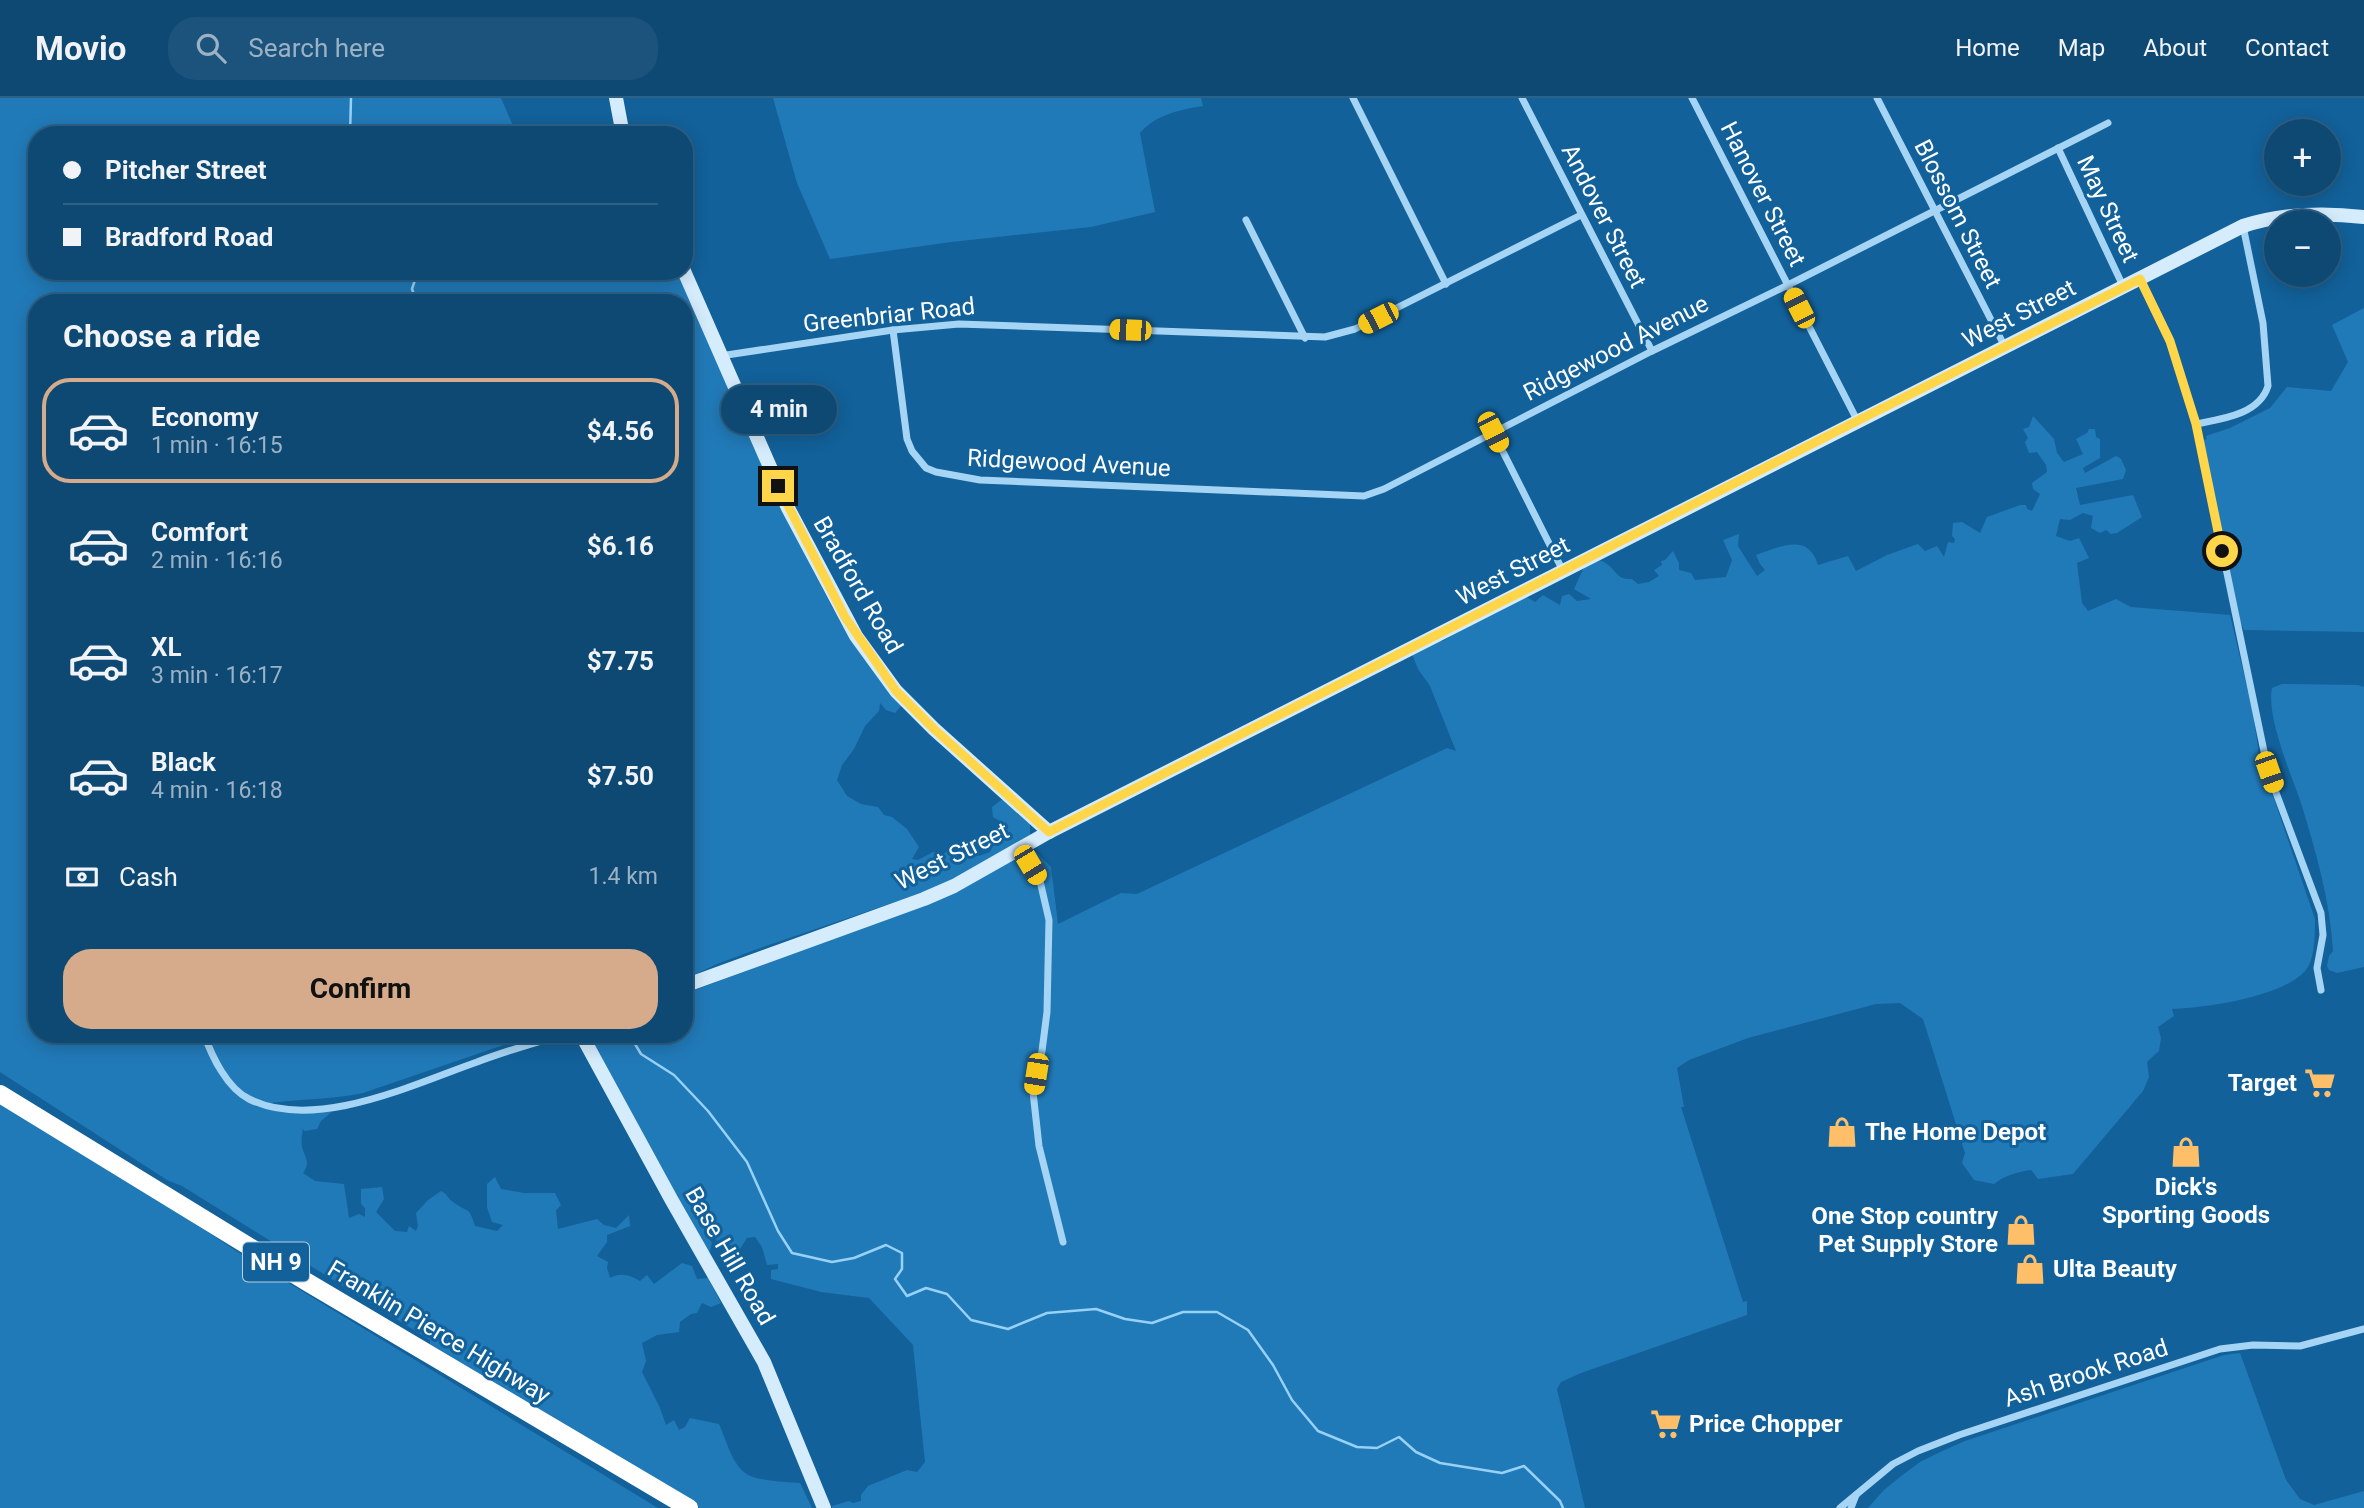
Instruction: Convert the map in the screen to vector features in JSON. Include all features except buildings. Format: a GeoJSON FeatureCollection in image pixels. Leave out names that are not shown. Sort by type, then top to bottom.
{"type":"FeatureCollection","features":[{"type":"Feature","properties":{"kind":"highway","name":"Franklin Pierce Highway"},"geometry":{"type":"LineString","coordinates":[[0,1094],[689,1508]]}},
{"type":"Feature","properties":{"kind":"highway","name":"Franklin Pierce Highway"},"geometry":{"type":"LineString","coordinates":[[602,1458],[668,1508]]}},
{"type":"Feature","properties":{"kind":"street"},"geometry":{"type":"LineString","coordinates":[[616,98],[621,126]]}},
{"type":"Feature","properties":{"kind":"street"},"geometry":{"type":"LineString","coordinates":[[1353,98],[1446,284]]}},
{"type":"Feature","properties":{"kind":"street","name":"Andover Street"},"geometry":{"type":"LineString","coordinates":[[1522,98],[1652,351]]}},
{"type":"Feature","properties":{"kind":"street","name":"Hanover Street"},"geometry":{"type":"LineString","coordinates":[[1692,98],[1857,421]]}},
{"type":"Feature","properties":{"kind":"street","name":"Blossom Street"},"geometry":{"type":"LineString","coordinates":[[1877,98],[2005,348]]}},
{"type":"Feature","properties":{"kind":"street","name":"Ridgewood Avenue"},"geometry":{"type":"LineString","coordinates":[[893,330],[908,439],[912,451],[926,468],[962,478],[1363,496],[1384,489],[2108,122]]}},
{"type":"Feature","properties":{"kind":"street","name":"May Street"},"geometry":{"type":"LineString","coordinates":[[2057,148],[2123,286]]}},
{"type":"Feature","properties":{"kind":"street","name":"West Street"},"geometry":{"type":"LineString","coordinates":[[693,983],[954,886],[1049,832],[2243,226],[2267,218],[2316,213],[2364,217]]}},
{"type":"Feature","properties":{"kind":"street","name":"Greenbriar Road"},"geometry":{"type":"LineString","coordinates":[[720,356],[893,330],[984,323],[1325,337],[1355,329],[1581,215]]}},
{"type":"Feature","properties":{"kind":"street"},"geometry":{"type":"LineString","coordinates":[[1247,220],[1305,338]]}},
{"type":"Feature","properties":{"kind":"street"},"geometry":{"type":"LineString","coordinates":[[2196,424],[2244,412],[2266,395],[2268,386],[2263,323],[2243,226]]}},
{"type":"Feature","properties":{"kind":"street"},"geometry":{"type":"LineString","coordinates":[[2140,279],[2170,341],[2196,424],[2269,772],[2321,913],[2323,934],[2317,968],[2321,990]]}},
{"type":"Feature","properties":{"kind":"street","name":"Bradford Road"},"geometry":{"type":"LineString","coordinates":[[688,280],[788,508],[856,636],[896,691],[924,720],[1049,832]]}},
{"type":"Feature","properties":{"kind":"street"},"geometry":{"type":"LineString","coordinates":[[1493,432],[1563,571]]}},
{"type":"Feature","properties":{"kind":"street"},"geometry":{"type":"LineString","coordinates":[[1021,849],[1040,881],[1049,920],[1047,1013],[1033,1092],[1039,1146],[1063,1242]]}},
{"type":"Feature","properties":{"kind":"street"},"geometry":{"type":"LineString","coordinates":[[208,1043],[217,1063],[240,1093],[266,1105],[308,1110],[339,1107],[374,1099],[536,1043]]}},
{"type":"Feature","properties":{"kind":"street","name":"Base Hill Road"},"geometry":{"type":"LineString","coordinates":[[586,1043],[764,1362],[824,1508]]}},
{"type":"Feature","properties":{"kind":"street","name":"Ash Brook Road"},"geometry":{"type":"LineString","coordinates":[[1840,1508],[1893,1464],[1937,1443],[2220,1349],[2244,1345],[2300,1346],[2364,1329]]}},
{"type":"Feature","properties":{"kind":"street"},"geometry":{"type":"LineString","coordinates":[[1851,1508],[1856,1494]]}},
{"type":"Feature","properties":{"kind":"shaded area"},"geometry":{"type":"Polygon","coordinates":[[[0,98],[501,98],[513,126],[28,126],[28,280],[682,280],[688,294],[28,294],[28,1043],[510,1043],[363,1093],[254,1106],[303,1112],[334,1110],[321,1121],[317,1129],[303,1129],[302,1145],[307,1163],[303,1173],[315,1181],[344,1184],[349,1218],[359,1214],[365,1217],[365,1208],[361,1204],[361,1189],[382,1187],[384,1199],[376,1212],[395,1231],[407,1232],[409,1226],[416,1231],[416,1213],[441,1191],[469,1212],[475,1226],[497,1231],[503,1225],[492,1222],[487,1207],[487,1184],[495,1177],[501,1189],[524,1193],[555,1193],[561,1205],[556,1210],[558,1229],[597,1219],[604,1225],[616,1228],[629,1215],[630,1226],[607,1235],[607,1242],[597,1256],[608,1262],[610,1278],[625,1275],[640,1281],[647,1275],[654,1284],[682,1263],[692,1266],[697,1279],[708,1278],[721,1303],[711,1307],[702,1303],[697,1313],[680,1322],[679,1332],[657,1335],[642,1343],[646,1361],[642,1372],[666,1425],[674,1420],[679,1430],[685,1427],[690,1418],[719,1424],[732,1457],[745,1473],[779,1482],[800,1483],[812,1508],[699,1508],[430,1344],[430,1340],[182,1186],[167,1180],[0,1072],[0,98]]]}},
{"type":"Feature","properties":{"kind":"shaded area"},"geometry":{"type":"Polygon","coordinates":[[[773,98],[1201,98],[1203,106],[1161,117],[1140,133],[1155,212],[1091,227],[951,242],[830,259],[797,183],[773,98]]]}},
{"type":"Feature","properties":{"kind":"shaded area"},"geometry":{"type":"Polygon","coordinates":[[[693,304],[781,508],[832,607],[902,705],[895,713],[886,710],[880,703],[879,711],[865,726],[854,749],[842,765],[837,780],[847,796],[861,804],[878,807],[884,815],[892,817],[907,829],[919,847],[912,859],[918,860],[933,852],[945,853],[951,848],[956,851],[960,846],[970,844],[979,856],[990,852],[998,842],[1010,837],[1005,824],[993,817],[992,807],[1004,798],[1030,824],[1030,835],[948,884],[717,964],[693,975],[693,304]]]}},
{"type":"Feature","properties":{"kind":"shaded area"},"geometry":{"type":"Polygon","coordinates":[[[2364,308],[2364,632],[2244,630],[2202,441],[2207,439],[2206,436],[2230,428],[2270,408],[2287,387],[2331,391],[2348,362],[2332,325],[2364,308]]]}},
{"type":"Feature","properties":{"kind":"shaded area"},"geometry":{"type":"Polygon","coordinates":[[[2033,416],[2054,439],[2057,453],[2064,462],[2083,454],[2076,439],[2089,429],[2095,429],[2096,437],[2100,439],[2100,458],[2083,468],[2085,473],[2116,456],[2121,459],[2126,470],[2123,479],[2076,488],[2080,505],[2133,495],[2142,517],[2111,534],[2106,530],[2100,533],[2091,528],[2093,516],[2083,513],[2070,520],[2060,519],[2056,536],[2070,541],[2079,538],[2089,558],[2077,563],[2082,603],[2088,611],[2116,599],[2131,607],[2230,615],[2253,713],[2259,755],[2315,919],[2313,954],[2305,971],[2294,980],[2262,994],[2223,1003],[2172,1009],[2174,1016],[2158,1027],[2161,1038],[2159,1051],[2147,1062],[2149,1077],[2143,1091],[2073,1174],[2038,1179],[2031,1170],[2012,1174],[1994,1184],[1974,1180],[1962,1163],[1965,1153],[1923,1019],[1900,1003],[1876,1004],[1748,1038],[1689,1060],[1677,1068],[1684,1107],[1681,1107],[1743,1302],[1747,1301],[1747,1315],[1561,1382],[1557,1389],[1585,1508],[832,1508],[849,1501],[861,1501],[861,1495],[868,1486],[907,1470],[917,1472],[925,1462],[913,1345],[869,1298],[821,1292],[771,1279],[771,1270],[778,1269],[778,1264],[767,1265],[762,1247],[755,1237],[747,1238],[740,1249],[726,1243],[718,1243],[711,1230],[704,1230],[712,1243],[709,1254],[592,1043],[693,1043],[693,991],[883,920],[1033,849],[1051,867],[1058,924],[1121,893],[1137,894],[1447,748],[1456,751],[1430,686],[1418,669],[1412,654],[1434,640],[1443,641],[1474,621],[1525,596],[1535,602],[1543,595],[1560,605],[1562,596],[1569,594],[1577,601],[1591,599],[1574,589],[1586,563],[1595,559],[1607,564],[1620,577],[1632,579],[1638,584],[1659,576],[1654,570],[1662,565],[1661,561],[1673,551],[1679,563],[1679,570],[1691,573],[1695,580],[1726,577],[1732,560],[1723,540],[1739,534],[1738,546],[1757,576],[1765,570],[1756,555],[1792,545],[1807,548],[1818,565],[1848,556],[1856,571],[1887,555],[1918,544],[1925,551],[1937,546],[1944,557],[1948,542],[1954,543],[1953,523],[1962,522],[1980,533],[1987,517],[2020,505],[2026,505],[2027,509],[2032,511],[2040,494],[2033,489],[2032,483],[2047,472],[2046,465],[2037,452],[2029,453],[2025,442],[2028,438],[2023,429],[2029,427],[2033,416]]]}},
{"type":"Feature","properties":{"kind":"shaded area"},"geometry":{"type":"Polygon","coordinates":[[[2282,684],[2364,687],[2364,967],[2337,973],[2329,970],[2327,966],[2333,951],[2326,895],[2307,821],[2280,745],[2273,714],[2272,688],[2282,684]]]}},
{"type":"Feature","properties":{"kind":"shaded area"},"geometry":{"type":"Polygon","coordinates":[[[0,1103],[132,1182],[241,1254],[658,1508],[0,1508],[0,1103]]]}},
{"type":"Feature","properties":{"kind":"shaded area"},"geometry":{"type":"Polygon","coordinates":[[[2240,1353],[2286,1480],[2300,1499],[2314,1505],[2364,1491],[2364,1508],[1868,1508],[1884,1490],[1920,1462],[1965,1441],[2224,1355],[2240,1353]]]}},
{"type":"Feature","properties":{"kind":"waterway"},"geometry":{"type":"LineString","coordinates":[[350,126],[351,98]]}},
{"type":"Feature","properties":{"kind":"waterway"},"geometry":{"type":"LineString","coordinates":[[414,294],[412,289],[415,280]]}},
{"type":"Feature","properties":{"kind":"waterway"},"geometry":{"type":"LineString","coordinates":[[634,1043],[641,1054],[674,1075],[708,1111],[747,1162],[778,1231],[792,1253],[832,1262],[854,1258],[886,1245],[902,1253],[902,1269],[895,1279],[907,1296],[926,1288],[947,1294],[971,1320],[1008,1329],[1047,1313],[1096,1309],[1125,1319],[1152,1323],[1183,1312],[1217,1312],[1248,1330],[1273,1365],[1292,1400],[1318,1431],[1357,1447],[1377,1448],[1399,1437],[1416,1452],[1440,1463],[1502,1473],[1524,1466],[1560,1501],[1563,1508]]}},
{"type":"Feature","properties":{"kind":"place","name":"Target"},"geometry":{"type":"Point","coordinates":[2320,1083]}},
{"type":"Feature","properties":{"kind":"place","name":"The Home Depot"},"geometry":{"type":"Point","coordinates":[1842,1132]}},
{"type":"Feature","properties":{"kind":"place","name":"Dick's Sporting Goods"},"geometry":{"type":"Point","coordinates":[2186,1152]}},
{"type":"Feature","properties":{"kind":"place","name":"One Stop country Pet Supply Store"},"geometry":{"type":"Point","coordinates":[2021,1230]}},
{"type":"Feature","properties":{"kind":"place","name":"Ulta Beauty"},"geometry":{"type":"Point","coordinates":[2030,1269]}},
{"type":"Feature","properties":{"kind":"place","name":"Price Chopper"},"geometry":{"type":"Point","coordinates":[1666,1424]}},
{"type":"Feature","properties":{"kind":"route"},"geometry":{"type":"LineString","coordinates":[[778,486],[845,617],[896,691],[934,729],[1049,832],[2140,279],[2170,341],[2196,424],[2222,551]]}}]}
